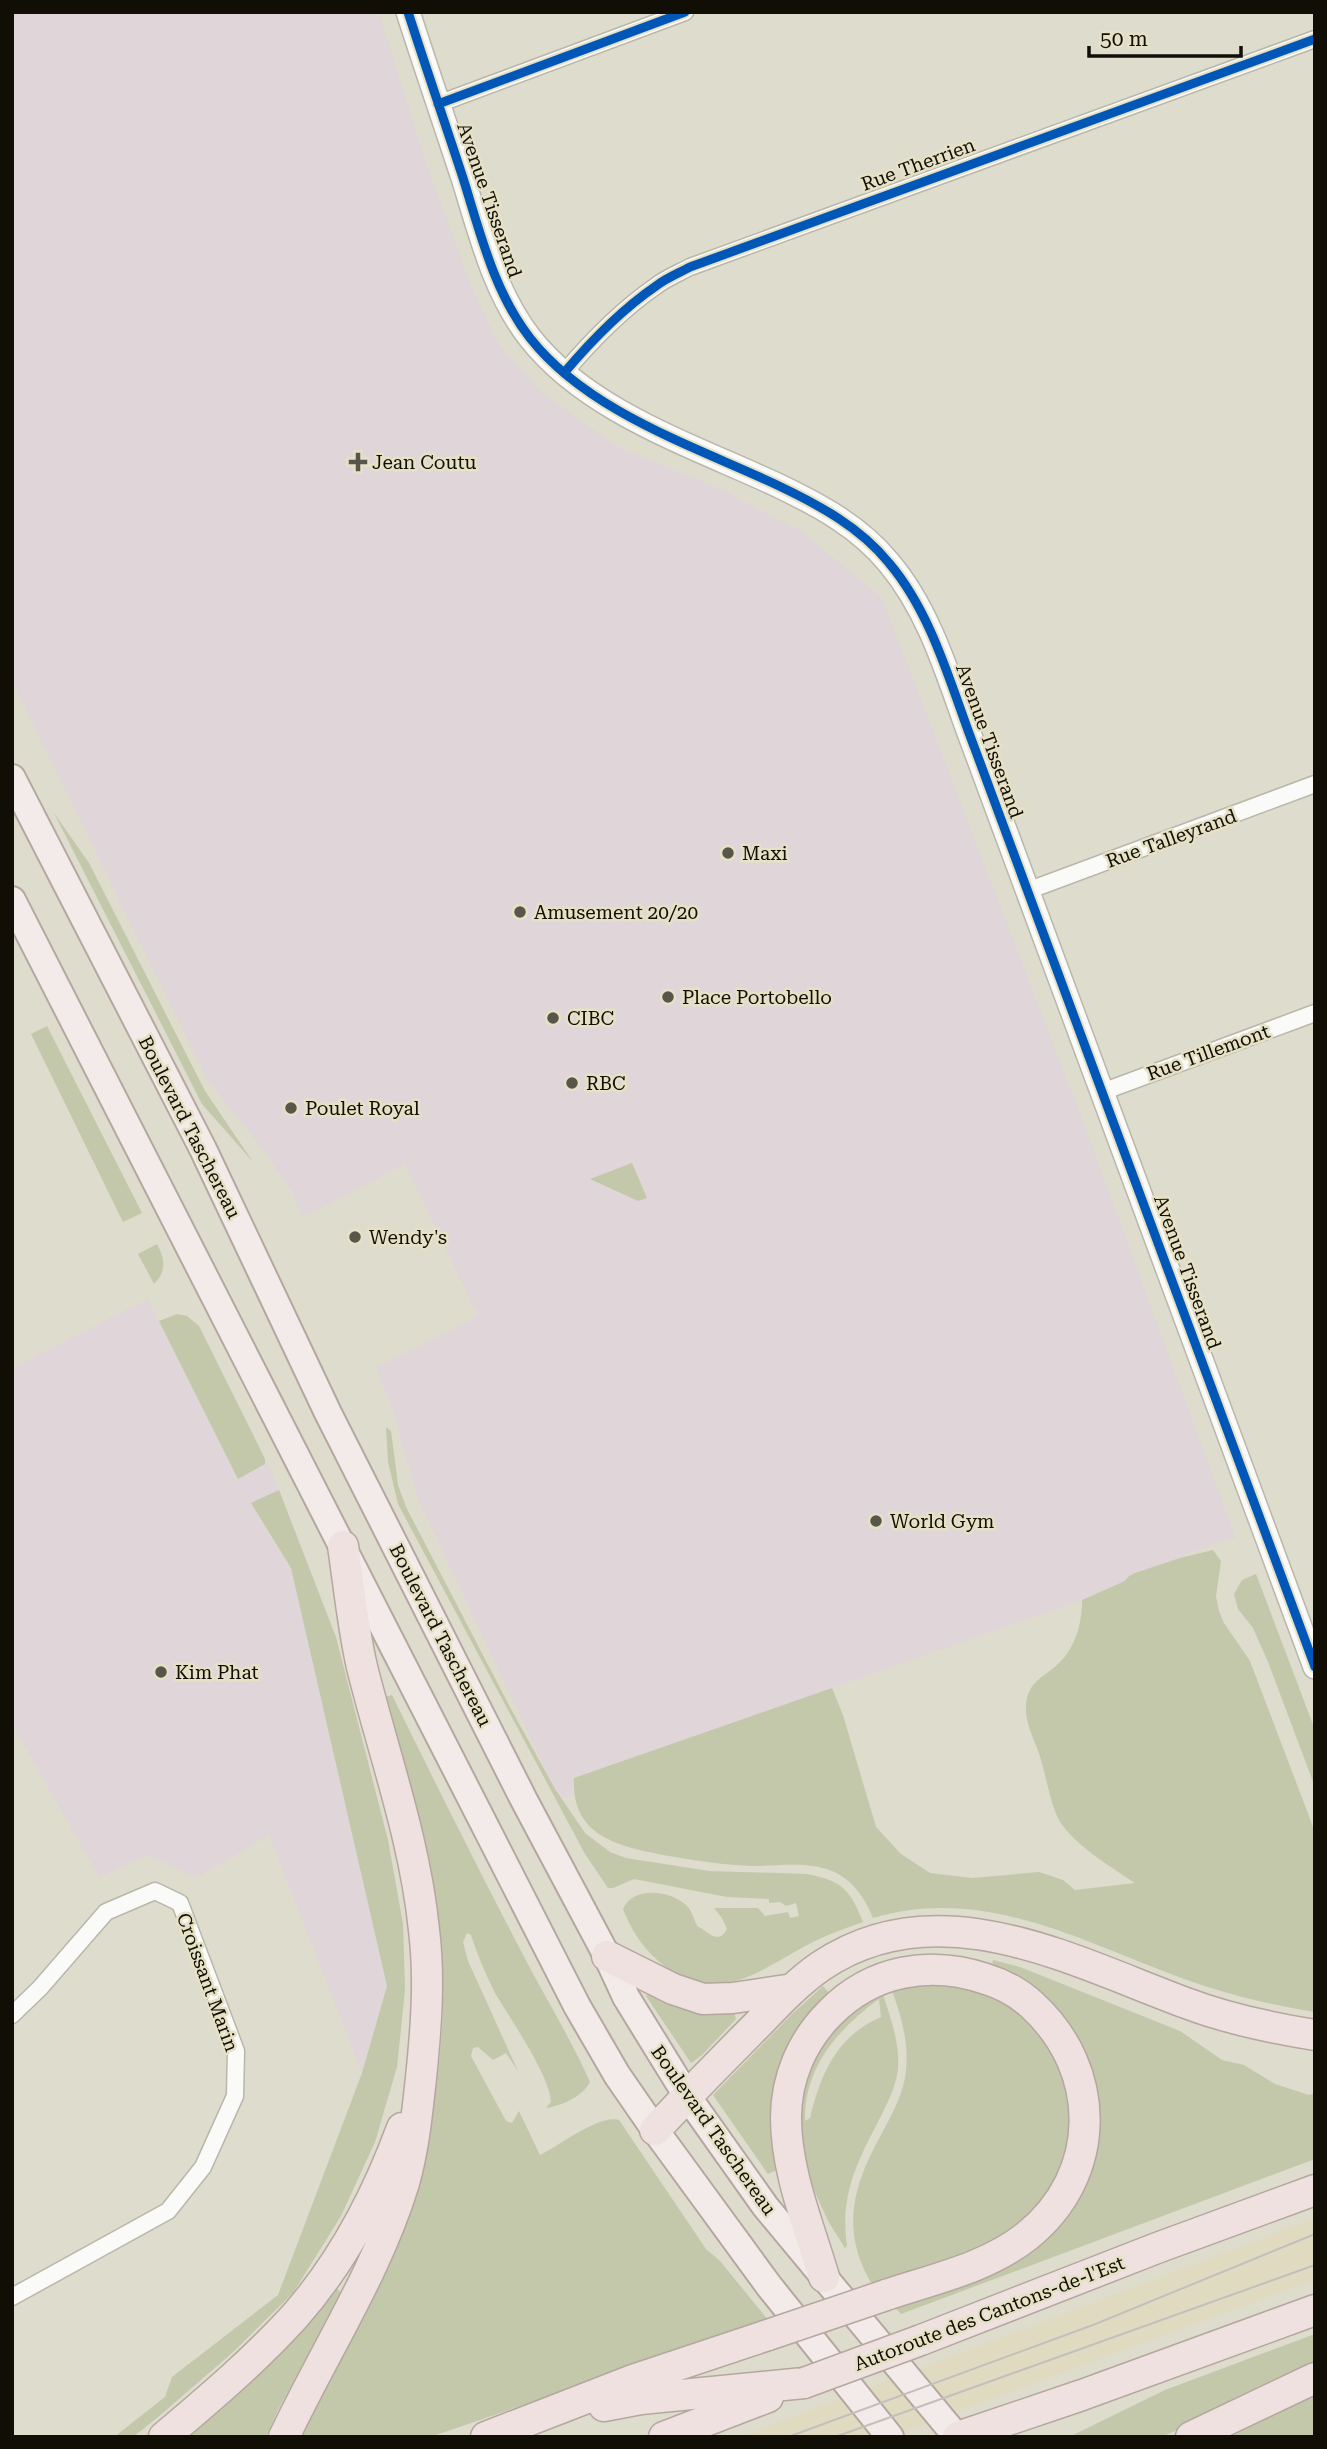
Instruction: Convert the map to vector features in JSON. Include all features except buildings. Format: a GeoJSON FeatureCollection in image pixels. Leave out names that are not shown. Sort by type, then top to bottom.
{"type":"FeatureCollection","features":[{"type":"Feature","properties":{"kind":"highway"},"geometry":{"type":"LineString","coordinates":[[284,2437],[368,2272],[395,2209],[412,2150],[423,2057],[427,1981],[421,1903],[407,1832],[362,1665],[343,1546]]}},
{"type":"Feature","properties":{"kind":"highway"},"geometry":{"type":"LineString","coordinates":[[655,2130],[810,1974],[834,1958],[872,1942],[932,1932],[975,1933],[1007,1938],[1206,2011],[1261,2026],[1315,2035]]}},
{"type":"Feature","properties":{"kind":"highway"},"geometry":{"type":"LineString","coordinates":[[607,1956],[673,1989],[704,1999],[733,1998],[793,1989]]}},
{"type":"Feature","properties":{"kind":"highway"},"geometry":{"type":"LineString","coordinates":[[486,2437],[633,2381],[984,2261],[1025,2238],[1067,2189],[1079,2160],[1085,2130],[1084,2098],[1075,2067],[1061,2040],[1020,1995],[994,1982],[964,1972],[934,1968],[892,1975],[866,1984],[824,2019],[798,2059],[787,2103],[789,2153],[824,2277]]}},
{"type":"Feature","properties":{"kind":"highway"},"geometry":{"type":"LineString","coordinates":[[164,2437],[294,2317],[340,2256],[376,2191],[394,2151],[423,2057]]}},
{"type":"Feature","properties":{"kind":"highway","name":"Autoroute des Cantons-de-l'Est"},"geometry":{"type":"LineString","coordinates":[[664,2437],[1315,2190]]}},
{"type":"Feature","properties":{"kind":"highway"},"geometry":{"type":"LineString","coordinates":[[957,2437],[1002,2431],[1082,2395],[1315,2310]]}},
{"type":"Feature","properties":{"kind":"highway"},"geometry":{"type":"LineString","coordinates":[[1191,2437],[1315,2378]]}},
{"type":"Feature","properties":{"kind":"highway"},"geometry":{"type":"LineString","coordinates":[[525,2423],[641,2399],[804,2383]]}},
{"type":"Feature","properties":{"kind":"main road","name":"Boulevard Taschereau"},"geometry":{"type":"LineString","coordinates":[[12,778],[202,1149],[328,1413],[626,1997],[687,2096],[765,2206],[957,2437]]}},
{"type":"Feature","properties":{"kind":"main road"},"geometry":{"type":"LineString","coordinates":[[12,900],[563,1980],[617,2075],[769,2286],[890,2437]]}},
{"type":"Feature","properties":{"kind":"street","name":"Avenue Tisserand"},"geometry":{"type":"LineString","coordinates":[[408,12],[498,282],[529,338],[564,373],[615,410],[819,506],[848,525],[881,554],[907,586],[925,621],[1027,891],[1315,1667]]}},
{"type":"Feature","properties":{"kind":"street"},"geometry":{"type":"LineString","coordinates":[[438,104],[675,14]]}},
{"type":"Feature","properties":{"kind":"street","name":"Rue Therrien"},"geometry":{"type":"LineString","coordinates":[[564,373],[582,350],[626,310],[657,284],[690,267],[1315,39]]}},
{"type":"Feature","properties":{"kind":"street","name":"Rue Talleyrand"},"geometry":{"type":"LineString","coordinates":[[1027,891],[1315,784]]}},
{"type":"Feature","properties":{"kind":"street","name":"Rue Tillemont"},"geometry":{"type":"LineString","coordinates":[[1102,1092],[1315,1013]]}},
{"type":"Feature","properties":{"kind":"street","name":"Croissant Marin"},"geometry":{"type":"LineString","coordinates":[[12,2015],[40,1988],[106,1912],[155,1891],[180,1903],[236,2051],[235,2096],[203,2167],[168,2211],[12,2297]]}},
{"type":"Feature","properties":{"kind":"shaded area"},"geometry":{"type":"Polygon","coordinates":[[[12,12],[379,12],[424,157],[473,291],[499,345],[541,392],[618,447],[725,491],[802,532],[882,598],[1084,1124],[1236,1539],[1192,1552],[1082,1600],[832,1688],[559,1799],[418,1499],[393,1410],[376,1367],[478,1316],[405,1164],[302,1218],[294,1195],[265,1152],[206,1078],[12,681],[12,12]]]}},
{"type":"Feature","properties":{"kind":"shaded area"},"geometry":{"type":"Polygon","coordinates":[[[148,1299],[238,1478],[265,1464],[265,1459],[279,1490],[251,1504],[291,1568],[387,1986],[362,2073],[269,1835],[197,1878],[148,1855],[99,1877],[12,1724],[12,1368],[148,1299]]]}},
{"type":"Feature","properties":{"kind":"shaded area"},"geometry":{"type":"Polygon","coordinates":[[[1315,2218],[1315,2280],[888,2437],[740,2437],[1315,2218]]]}},
{"type":"Feature","properties":{"kind":"green space"},"geometry":{"type":"Polygon","coordinates":[[[54,813],[89,863],[205,1091],[253,1162],[202,1104],[54,813]]]}},
{"type":"Feature","properties":{"kind":"green space"},"geometry":{"type":"Polygon","coordinates":[[[47,1026],[142,1213],[123,1222],[31,1034],[47,1026]]]}},
{"type":"Feature","properties":{"kind":"green space"},"geometry":{"type":"Polygon","coordinates":[[[632,1163],[647,1198],[638,1201],[590,1179],[632,1163]]]}},
{"type":"Feature","properties":{"kind":"green space"},"geometry":{"type":"Polygon","coordinates":[[[157,1244],[162,1255],[163,1270],[154,1284],[138,1254],[157,1244]]]}},
{"type":"Feature","properties":{"kind":"green space"},"geometry":{"type":"Polygon","coordinates":[[[177,1314],[187,1316],[199,1326],[265,1459],[265,1464],[238,1479],[159,1321],[177,1314]]]}},
{"type":"Feature","properties":{"kind":"green space"},"geometry":{"type":"Polygon","coordinates":[[[386,1427],[391,1431],[398,1485],[406,1507],[555,1789],[585,1833],[610,1852],[626,1858],[709,1871],[807,1874],[829,1880],[849,1894],[863,1922],[819,1939],[755,1973],[735,1981],[716,1984],[681,1976],[652,1955],[640,1941],[623,1909],[628,1902],[643,1894],[672,1896],[687,1906],[697,1926],[716,1937],[724,1934],[727,1929],[714,1908],[758,1908],[765,1916],[788,1912],[790,1918],[799,1916],[796,1903],[786,1906],[780,1902],[769,1903],[769,1899],[727,1897],[634,1879],[608,1888],[585,1854],[398,1504],[388,1462],[386,1427]]]}},
{"type":"Feature","properties":{"kind":"green space"},"geometry":{"type":"Polygon","coordinates":[[[279,1490],[336,1637],[388,1840],[403,1924],[405,1990],[397,2067],[375,2142],[341,2216],[293,2293],[232,2353],[157,2418],[133,2437],[114,2437],[165,2397],[172,2377],[278,2295],[362,2073],[387,1986],[291,1568],[251,1503],[279,1490]]]}},
{"type":"Feature","properties":{"kind":"green space"},"geometry":{"type":"Polygon","coordinates":[[[1213,1550],[1221,1561],[1216,1596],[1219,1611],[1250,1661],[1315,1832],[1315,2012],[1211,1988],[1046,1926],[1004,1915],[962,1909],[918,1909],[873,1918],[857,1890],[846,1879],[832,1871],[803,1865],[721,1864],[651,1853],[602,1836],[590,1827],[581,1814],[575,1798],[574,1778],[832,1688],[843,1715],[876,1827],[901,1854],[930,1873],[972,1878],[1039,1872],[1063,1880],[1075,1890],[1135,1883],[1080,1844],[1056,1814],[1040,1756],[1029,1728],[1027,1699],[1033,1685],[1066,1656],[1071,1647],[1078,1630],[1082,1600],[1125,1581],[1135,1573],[1213,1550]]]}},
{"type":"Feature","properties":{"kind":"green space"},"geometry":{"type":"Polygon","coordinates":[[[1256,1574],[1315,1730],[1315,1787],[1268,1662],[1253,1628],[1238,1609],[1234,1594],[1242,1580],[1256,1574]]]}},
{"type":"Feature","properties":{"kind":"green space"},"geometry":{"type":"Polygon","coordinates":[[[392,1695],[487,1886],[590,2082],[571,2100],[546,2108],[551,2102],[544,2077],[494,1991],[471,1935],[467,1933],[463,1942],[468,1961],[518,2071],[506,2053],[493,2060],[478,2047],[473,2048],[471,2056],[506,2121],[512,2123],[519,2111],[540,2155],[590,2126],[611,2119],[619,2120],[706,2249],[720,2261],[769,2321],[430,2437],[298,2437],[427,2134],[441,2047],[442,1958],[435,1900],[385,1697],[392,1695]]]}},
{"type":"Feature","properties":{"kind":"green space"},"geometry":{"type":"Polygon","coordinates":[[[993,1960],[1020,1967],[1180,2031],[1222,2060],[1244,2065],[1275,2084],[1309,2095],[1315,2093],[1315,2159],[901,2314],[891,2303],[1043,2238],[1089,2067],[1077,2038],[1060,2015],[992,1966],[993,1960]]]}},
{"type":"Feature","properties":{"kind":"green space"},"geometry":{"type":"Polygon","coordinates":[[[937,1981],[999,1997],[1036,2026],[1066,2080],[1071,2118],[1064,2162],[1057,2181],[1043,2200],[1009,2231],[974,2251],[873,2286],[856,2247],[854,2210],[863,2173],[897,2104],[905,2079],[905,2039],[891,1988],[937,1981]]]}},
{"type":"Feature","properties":{"kind":"green space"},"geometry":{"type":"Polygon","coordinates":[[[823,1986],[829,1993],[814,2010],[779,2169],[768,2174],[713,2095],[823,1986]]]}},
{"type":"Feature","properties":{"kind":"green space"},"geometry":{"type":"Polygon","coordinates":[[[651,1991],[733,2008],[736,2019],[691,2063],[646,1996],[651,1991]]]}},
{"type":"Feature","properties":{"kind":"green space"},"geometry":{"type":"Polygon","coordinates":[[[882,1991],[894,2030],[898,2059],[893,2091],[851,2183],[846,2213],[845,2248],[828,2221],[810,2181],[804,2163],[798,2121],[806,2071],[837,2022],[882,1991]],[[879,1999],[850,2023],[826,2051],[810,2083],[805,2121],[810,2118],[826,2071],[842,2045],[853,2034],[881,2017],[879,1999]]]}},
{"type":"Feature","properties":{"kind":"green space"},"geometry":{"type":"Polygon","coordinates":[[[331,2284],[341,2292],[266,2437],[179,2437],[331,2284]]]}},
{"type":"Feature","properties":{"kind":"green space"},"geometry":{"type":"Polygon","coordinates":[[[1315,2334],[1315,2363],[1162,2437],[1069,2437],[1165,2390],[1315,2334]]]}},
{"type":"Feature","properties":{"kind":"green space"},"geometry":{"type":"Polygon","coordinates":[[[1315,2395],[1315,2437],[1230,2437],[1315,2395]]]}},
{"type":"Feature","properties":{"kind":"tram line"},"geometry":{"type":"LineString","coordinates":[[788,2437],[1093,2325],[1315,2234]]}},
{"type":"Feature","properties":{"kind":"tram line"},"geometry":{"type":"LineString","coordinates":[[835,2437],[1315,2265]]}},
{"type":"Feature","properties":{"kind":"cycle path"},"geometry":{"type":"LineString","coordinates":[[408,12],[489,261],[517,320],[530,338],[554,364],[581,387],[612,407],[644,425],[793,493],[838,518],[878,550],[918,605],[949,677],[1315,1667]]}},
{"type":"Feature","properties":{"kind":"cycle path"},"geometry":{"type":"LineString","coordinates":[[438,104],[685,12]]}},
{"type":"Feature","properties":{"kind":"cycle path"},"geometry":{"type":"LineString","coordinates":[[564,373],[631,305],[660,283],[690,267],[1315,39]]}},
{"type":"Feature","properties":{"kind":"place","name":"Jean Coutu"},"geometry":{"type":"Point","coordinates":[358,462]}},
{"type":"Feature","properties":{"kind":"place","name":"Maxi"},"geometry":{"type":"Point","coordinates":[728,853]}},
{"type":"Feature","properties":{"kind":"place","name":"Amusement 20/20"},"geometry":{"type":"Point","coordinates":[520,912]}},
{"type":"Feature","properties":{"kind":"place","name":"Place Portobello"},"geometry":{"type":"Point","coordinates":[668,997]}},
{"type":"Feature","properties":{"kind":"place","name":"CIBC"},"geometry":{"type":"Point","coordinates":[553,1018]}},
{"type":"Feature","properties":{"kind":"place","name":"RBC"},"geometry":{"type":"Point","coordinates":[572,1083]}},
{"type":"Feature","properties":{"kind":"place","name":"Poulet Royal"},"geometry":{"type":"Point","coordinates":[291,1108]}},
{"type":"Feature","properties":{"kind":"place","name":"Wendy's"},"geometry":{"type":"Point","coordinates":[355,1237]}},
{"type":"Feature","properties":{"kind":"place","name":"World Gym"},"geometry":{"type":"Point","coordinates":[876,1521]}},
{"type":"Feature","properties":{"kind":"place","name":"Kim Phat"},"geometry":{"type":"Point","coordinates":[161,1672]}}]}
